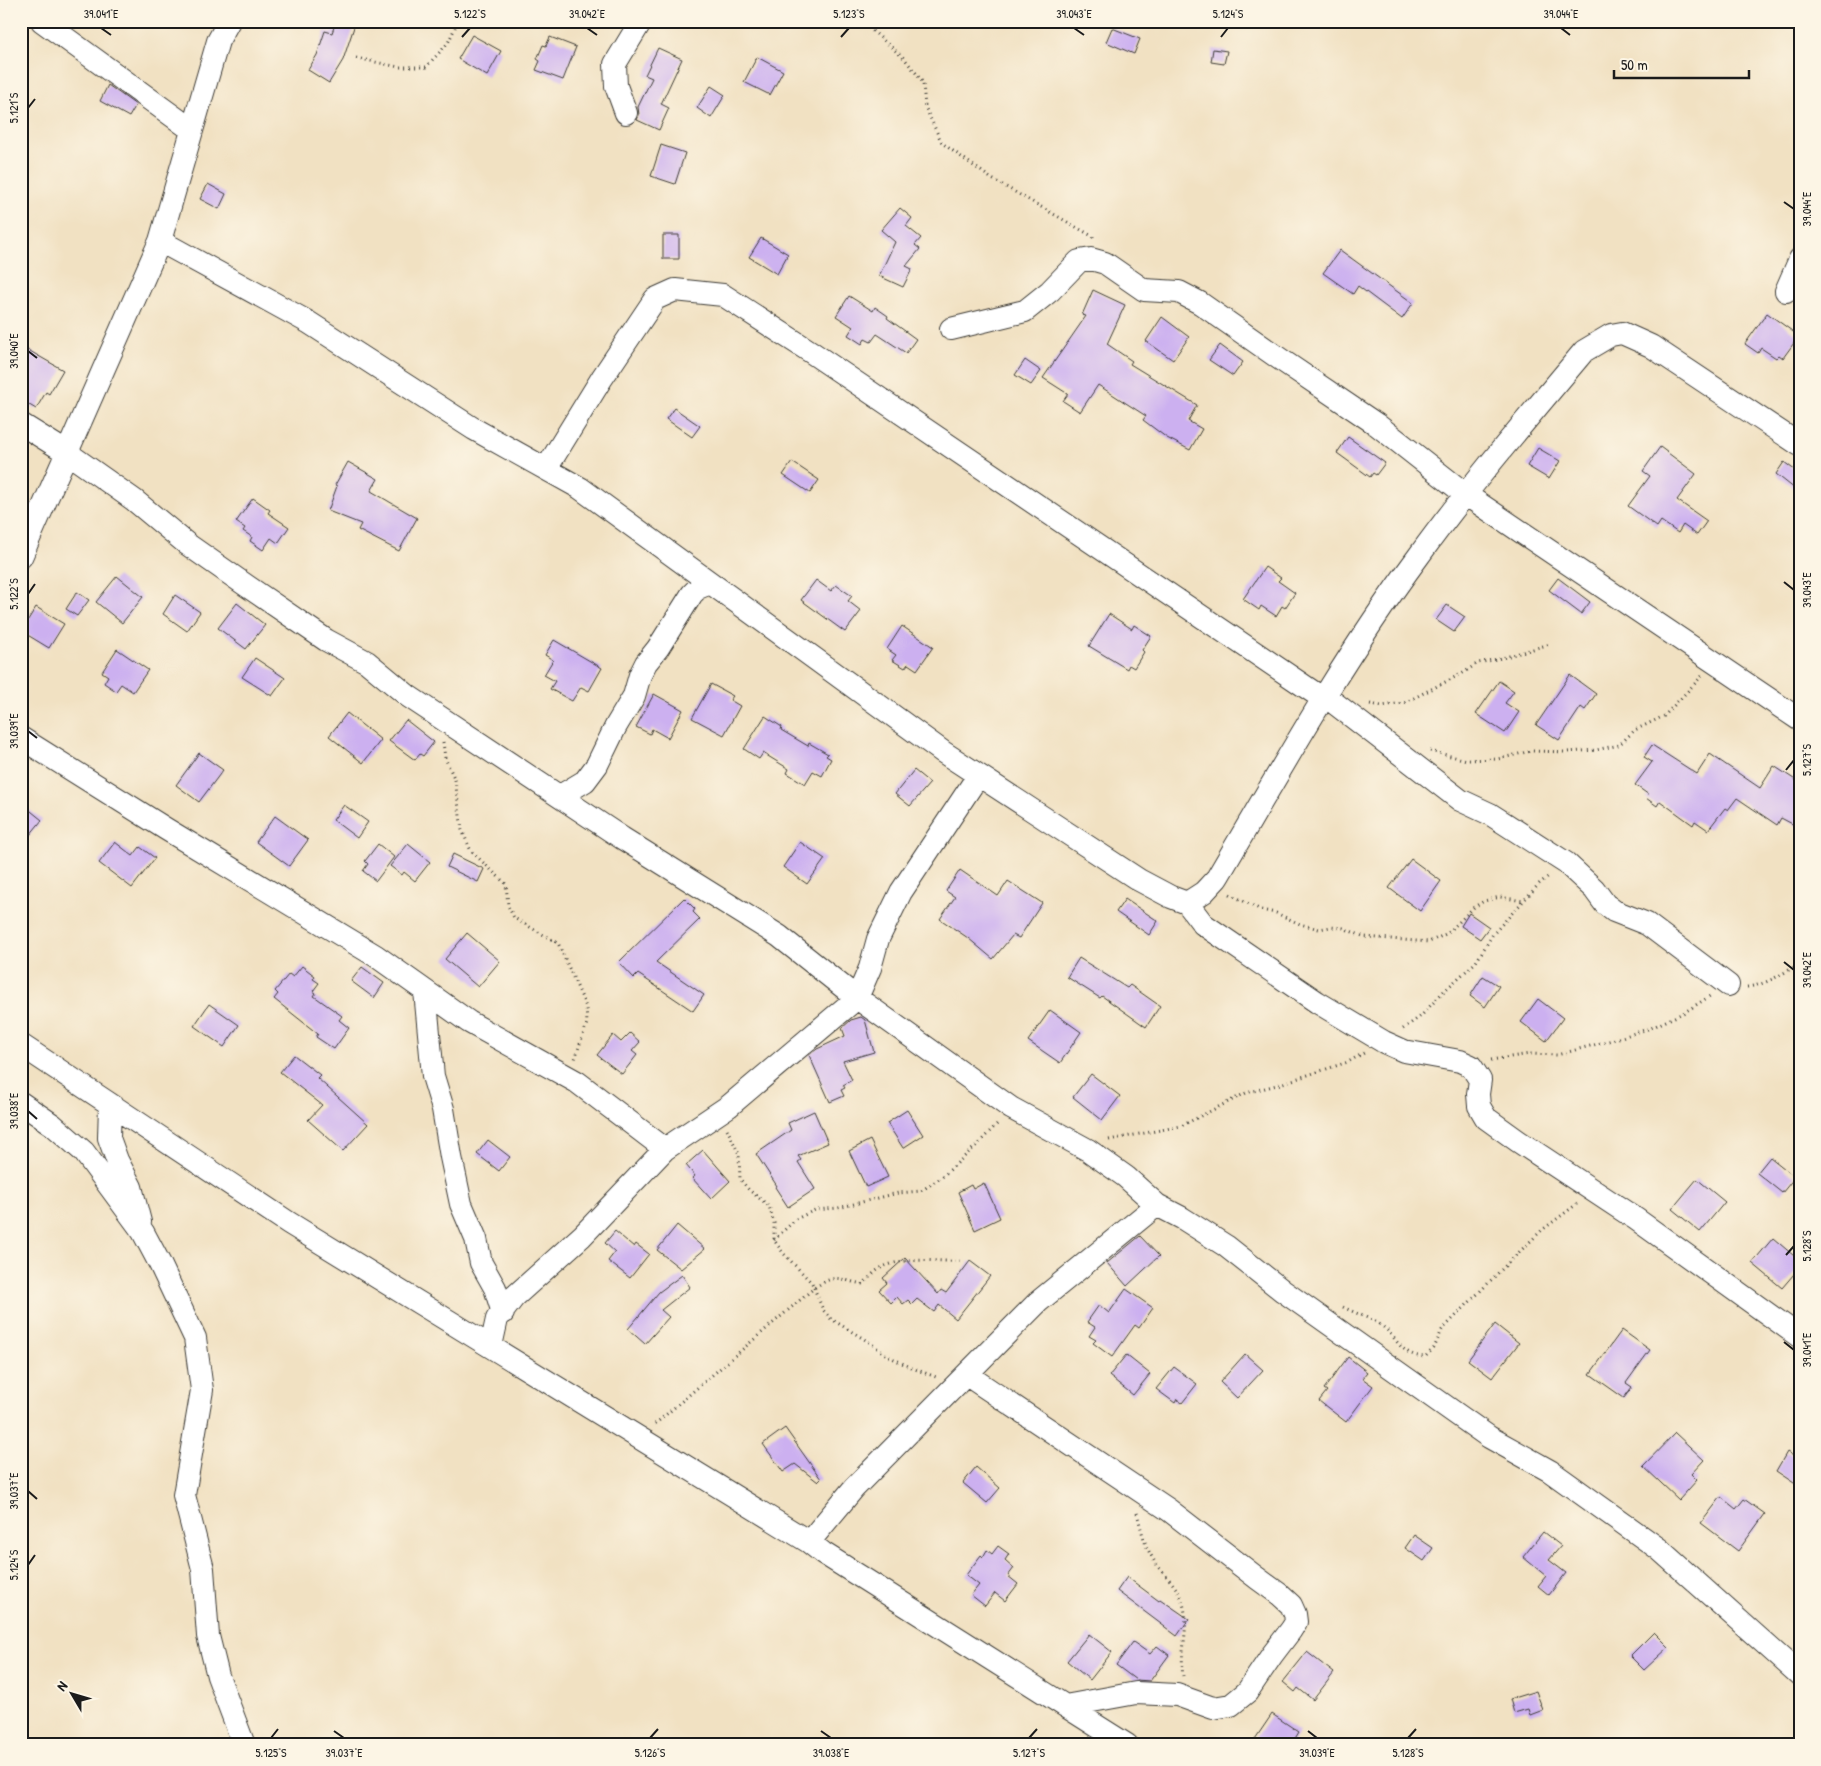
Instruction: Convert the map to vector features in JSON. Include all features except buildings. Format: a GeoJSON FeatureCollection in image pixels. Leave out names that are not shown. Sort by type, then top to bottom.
{"type":"FeatureCollection","features":[{"type":"Feature","properties":{"kind":"street"},"geometry":{"type":"LineString","coordinates":[[42,21],[192,130]]}},
{"type":"Feature","properties":{"kind":"street"},"geometry":{"type":"LineString","coordinates":[[21,557],[160,241],[218,41],[230,21]]}},
{"type":"Feature","properties":{"kind":"street"},"geometry":{"type":"LineString","coordinates":[[626,113],[616,86],[615,64],[641,21]]}},
{"type":"Feature","properties":{"kind":"street"},"geometry":{"type":"LineString","coordinates":[[160,241],[308,322],[474,429],[580,488],[943,752],[1139,880],[1171,897],[1187,903],[1203,924],[1310,996],[1391,1037],[1404,1051],[1460,1061],[1471,1066],[1480,1080],[1479,1106],[1486,1118],[1636,1219],[1800,1337]]}},
{"type":"Feature","properties":{"kind":"street"},"geometry":{"type":"LineString","coordinates":[[1786,291],[1800,258]]}},
{"type":"Feature","properties":{"kind":"street"},"geometry":{"type":"LineString","coordinates":[[951,329],[1025,311],[1050,291],[1079,261],[1091,259],[1106,264],[1144,290],[1179,292],[1200,302],[1280,360],[1376,424],[1465,494],[1800,720]]}},
{"type":"Feature","properties":{"kind":"street"},"geometry":{"type":"LineString","coordinates":[[546,469],[654,299],[675,290],[723,295],[811,352],[1328,700],[1460,800],[1490,814],[1566,863],[1614,911],[1647,924],[1728,986]]}},
{"type":"Feature","properties":{"kind":"street"},"geometry":{"type":"LineString","coordinates":[[1187,903],[1204,892],[1217,878],[1416,558],[1465,494],[1584,351],[1611,335],[1622,333],[1651,346],[1800,445]]}},
{"type":"Feature","properties":{"kind":"street"},"geometry":{"type":"LineString","coordinates":[[21,424],[66,452],[134,500],[187,544],[326,640],[367,662],[408,696],[622,838],[779,936],[857,998],[1011,1108],[1088,1150],[1126,1177],[1157,1204],[1226,1246],[1283,1291],[1383,1364],[1489,1437],[1550,1471],[1659,1549],[1800,1674]]}},
{"type":"Feature","properties":{"kind":"street"},"geometry":{"type":"LineString","coordinates":[[560,796],[578,786],[590,776],[634,696],[640,675],[646,663],[658,648],[692,594],[698,588],[710,583]]}},
{"type":"Feature","properties":{"kind":"street"},"geometry":{"type":"LineString","coordinates":[[21,738],[166,829],[376,956],[469,1022],[576,1082],[665,1150]]}},
{"type":"Feature","properties":{"kind":"street"},"geometry":{"type":"LineString","coordinates":[[490,1346],[498,1319],[514,1298],[582,1236],[665,1150],[719,1113],[793,1054],[857,998],[870,968],[878,939],[901,892],[978,776]]}},
{"type":"Feature","properties":{"kind":"street"},"geometry":{"type":"LineString","coordinates":[[425,991],[432,1076],[443,1109],[450,1157],[461,1204],[476,1239],[481,1263],[495,1288],[503,1313]]}},
{"type":"Feature","properties":{"kind":"street"},"geometry":{"type":"LineString","coordinates":[[21,1045],[289,1223],[809,1542],[823,1553],[1127,1745]]}},
{"type":"Feature","properties":{"kind":"street"},"geometry":{"type":"LineString","coordinates":[[21,1103],[53,1125],[84,1152],[143,1232],[195,1338],[202,1390],[184,1495],[203,1569],[208,1636],[218,1676],[244,1745]]}},
{"type":"Feature","properties":{"kind":"street"},"geometry":{"type":"LineString","coordinates":[[110,1104],[109,1138],[117,1160],[132,1187],[143,1232]]}},
{"type":"Feature","properties":{"kind":"street"},"geometry":{"type":"LineString","coordinates":[[809,1542],[854,1488],[1038,1302],[1157,1204]]}},
{"type":"Feature","properties":{"kind":"street"},"geometry":{"type":"LineString","coordinates":[[962,1380],[1128,1482],[1169,1510],[1279,1594],[1291,1605],[1295,1614],[1296,1622],[1291,1630],[1247,1692],[1231,1705],[1213,1708],[1176,1695],[1136,1693],[1065,1706]]}},
{"type":"Feature","properties":{"kind":"path"},"geometry":{"type":"LineString","coordinates":[[356,58],[399,67],[426,67],[448,43],[458,21]]}},
{"type":"Feature","properties":{"kind":"path"},"geometry":{"type":"LineString","coordinates":[[861,21],[904,58],[923,83],[925,107],[942,143],[992,179],[1092,236],[1102,248],[1106,264]]}},
{"type":"Feature","properties":{"kind":"path"},"geometry":{"type":"LineString","coordinates":[[1328,700],[1353,701],[1381,706],[1404,703],[1463,673],[1478,663],[1550,644]]}},
{"type":"Feature","properties":{"kind":"path"},"geometry":{"type":"LineString","coordinates":[[1422,750],[1467,760],[1498,759],[1531,751],[1566,752],[1596,750],[1619,745],[1635,730],[1664,716],[1715,663]]}},
{"type":"Feature","properties":{"kind":"path"},"geometry":{"type":"LineString","coordinates":[[440,717],[445,758],[455,780],[462,830],[471,851],[506,884],[508,906],[514,918],[558,944],[564,954],[577,991],[586,1007],[587,1023],[575,1056],[576,1082]]}},
{"type":"Feature","properties":{"kind":"path"},"geometry":{"type":"LineString","coordinates":[[1088,1150],[1104,1142],[1181,1126],[1246,1093],[1348,1062],[1391,1037],[1421,1016],[1443,992],[1476,962],[1492,934],[1539,884],[1566,863]]}},
{"type":"Feature","properties":{"kind":"path"},"geometry":{"type":"LineString","coordinates":[[1212,884],[1261,910],[1276,913],[1300,924],[1319,929],[1343,928],[1365,937],[1428,942],[1448,933],[1484,901],[1500,897],[1523,901]]}},
{"type":"Feature","properties":{"kind":"path"},"geometry":{"type":"LineString","coordinates":[[1471,1066],[1530,1054],[1557,1055],[1644,1030],[1685,1012],[1728,986],[1736,989],[1757,986],[1769,982],[1782,972],[1800,964]]}},
{"type":"Feature","properties":{"kind":"path"},"geometry":{"type":"LineString","coordinates":[[774,1240],[796,1219],[815,1210],[838,1208],[898,1193],[921,1190],[942,1177],[976,1146],[1011,1108]]}},
{"type":"Feature","properties":{"kind":"path"},"geometry":{"type":"LineString","coordinates":[[719,1113],[739,1154],[740,1179],[768,1206],[774,1224],[774,1240],[784,1254],[812,1283],[823,1310],[837,1323],[888,1356],[912,1368],[962,1380]]}},
{"type":"Feature","properties":{"kind":"path"},"geometry":{"type":"LineString","coordinates":[[1340,1306],[1380,1325],[1404,1351],[1416,1356],[1425,1357],[1434,1348],[1442,1330],[1542,1230],[1594,1191]]}},
{"type":"Feature","properties":{"kind":"path"},"geometry":{"type":"LineString","coordinates":[[642,1440],[657,1422],[827,1279],[837,1277],[863,1284],[875,1272],[887,1265],[906,1261],[960,1261]]}},
{"type":"Feature","properties":{"kind":"path"},"geometry":{"type":"LineString","coordinates":[[1128,1482],[1144,1540],[1152,1558],[1182,1599],[1186,1626],[1182,1673],[1185,1684],[1198,1702]]}}]}
